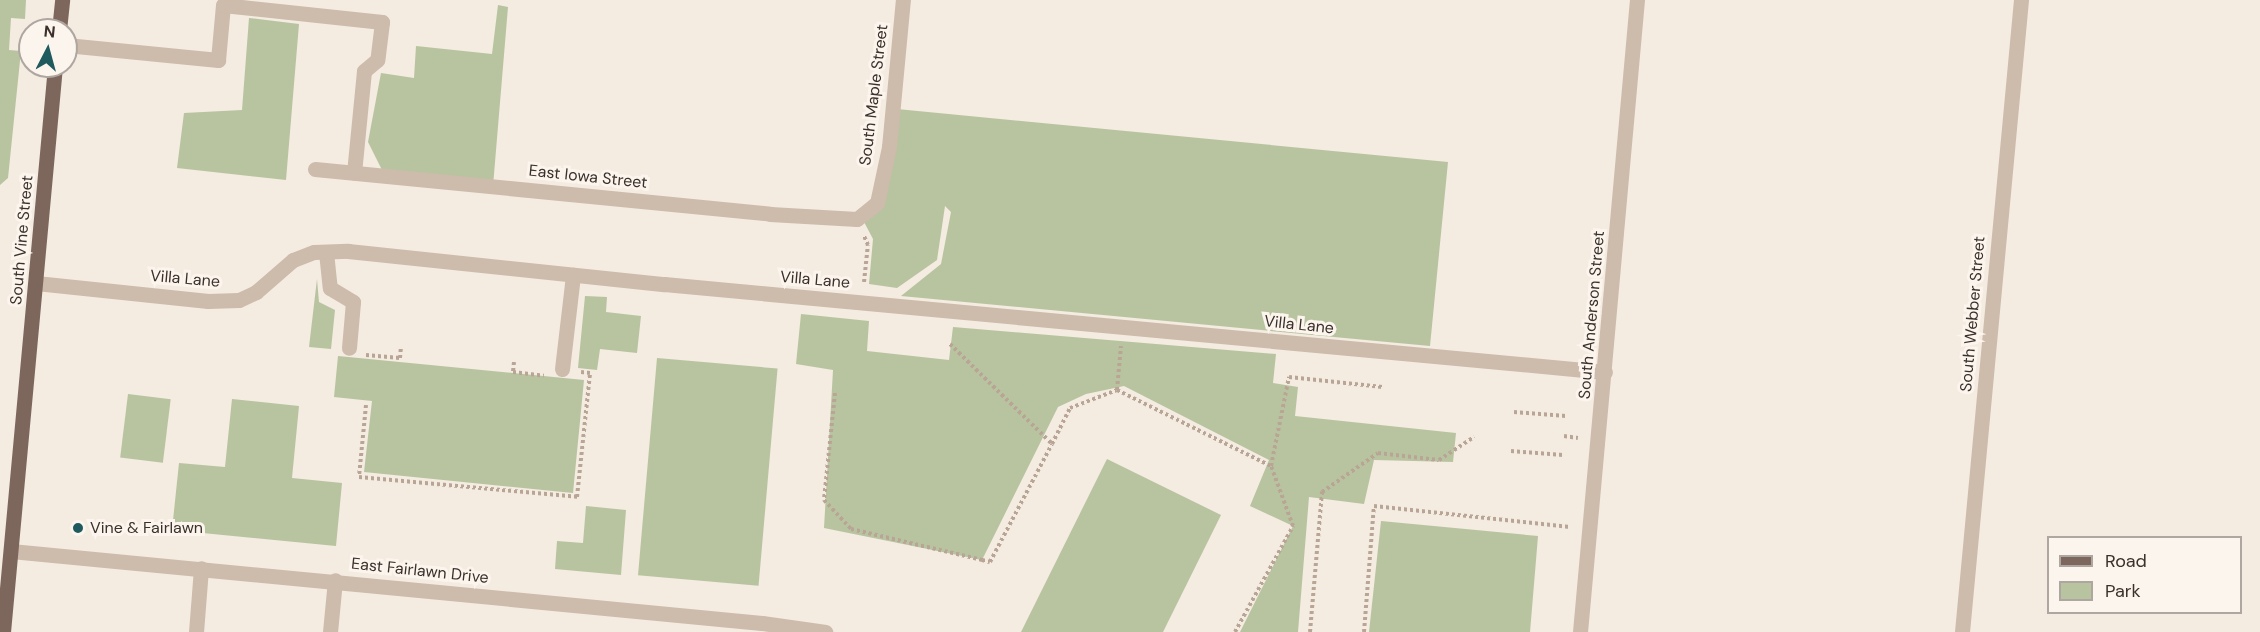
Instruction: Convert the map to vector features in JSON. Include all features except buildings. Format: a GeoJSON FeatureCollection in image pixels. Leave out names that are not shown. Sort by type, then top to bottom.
{"type":"FeatureCollection","features":[{"type":"Feature","properties":{"kind":"main road"},"geometry":{"type":"LineString","coordinates":[[60,18],[62,0]]}},
{"type":"Feature","properties":{"kind":"main road","name":"South Vine Street"},"geometry":{"type":"LineString","coordinates":[[3,632],[55,78]]}},
{"type":"Feature","properties":{"kind":"street","name":"South Maple Street"},"geometry":{"type":"LineString","coordinates":[[857,219],[877,203],[889,147],[903,0]]}},
{"type":"Feature","properties":{"kind":"street","name":"South Anderson Street"},"geometry":{"type":"LineString","coordinates":[[1580,632],[1637,0]]}},
{"type":"Feature","properties":{"kind":"street","name":"South Webber Street"},"geometry":{"type":"LineString","coordinates":[[1962,632],[2020,0]]}},
{"type":"Feature","properties":{"kind":"street"},"geometry":{"type":"LineString","coordinates":[[78,46],[218,60],[223,5],[382,21],[377,60],[364,71],[354,173]]}},
{"type":"Feature","properties":{"kind":"street","name":"East Iowa Street"},"geometry":{"type":"LineString","coordinates":[[315,169],[770,214],[857,219]]}},
{"type":"Feature","properties":{"kind":"street","name":"Villa Lane"},"geometry":{"type":"LineString","coordinates":[[36,283],[208,301],[239,300],[256,292],[293,260],[315,252],[348,251],[1605,372]]}},
{"type":"Feature","properties":{"kind":"street"},"geometry":{"type":"LineString","coordinates":[[326,252],[330,288],[353,302],[350,348]]}},
{"type":"Feature","properties":{"kind":"street"},"geometry":{"type":"LineString","coordinates":[[562,369],[573,274]]}},
{"type":"Feature","properties":{"kind":"street","name":"East Fairlawn Drive"},"geometry":{"type":"LineString","coordinates":[[11,551],[762,622],[825,632]]}},
{"type":"Feature","properties":{"kind":"street"},"geometry":{"type":"LineString","coordinates":[[196,632],[201,568]]}},
{"type":"Feature","properties":{"kind":"street"},"geometry":{"type":"LineString","coordinates":[[330,632],[335,580]]}},
{"type":"Feature","properties":{"kind":"path"},"geometry":{"type":"LineString","coordinates":[[857,219],[868,245],[862,302]]}},
{"type":"Feature","properties":{"kind":"path"},"geometry":{"type":"LineString","coordinates":[[1117,390],[1122,327]]}},
{"type":"Feature","properties":{"kind":"path"},"geometry":{"type":"LineString","coordinates":[[950,344],[1052,444]]}},
{"type":"Feature","properties":{"kind":"path"},"geometry":{"type":"LineString","coordinates":[[350,348],[363,355],[400,358],[401,347]]}},
{"type":"Feature","properties":{"kind":"path"},"geometry":{"type":"LineString","coordinates":[[366,405],[359,477],[578,497],[590,373],[562,369],[544,376],[513,372],[514,362]]}},
{"type":"Feature","properties":{"kind":"path"},"geometry":{"type":"LineString","coordinates":[[1234,632],[1293,526],[1271,466],[1289,377],[1382,387]]}},
{"type":"Feature","properties":{"kind":"path"},"geometry":{"type":"LineString","coordinates":[[835,393],[824,500],[851,529],[990,562],[1070,408],[1117,390],[1271,466]]}},
{"type":"Feature","properties":{"kind":"path"},"geometry":{"type":"LineString","coordinates":[[1514,412],[1566,416]]}},
{"type":"Feature","properties":{"kind":"path"},"geometry":{"type":"LineString","coordinates":[[1310,632],[1322,492],[1378,453],[1439,460],[1474,437]]}},
{"type":"Feature","properties":{"kind":"path"},"geometry":{"type":"LineString","coordinates":[[1511,451],[1563,455]]}},
{"type":"Feature","properties":{"kind":"path"},"geometry":{"type":"LineString","coordinates":[[1364,632],[1374,506],[1556,525]]}},
{"type":"Feature","properties":{"kind":"green space"},"geometry":{"type":"Polygon","coordinates":[[[0,0],[26,0],[25,18],[11,18],[9,50],[18,51],[18,78],[8,178],[0,185],[0,0]]]}},
{"type":"Feature","properties":{"kind":"green space"},"geometry":{"type":"Polygon","coordinates":[[[498,5],[508,7],[493,186],[385,176],[368,142],[381,73],[414,78],[416,46],[492,54],[498,5]]]}},
{"type":"Feature","properties":{"kind":"green space"},"geometry":{"type":"Polygon","coordinates":[[[249,18],[299,24],[286,180],[177,168],[184,113],[242,110],[249,18]]]}},
{"type":"Feature","properties":{"kind":"green space"},"geometry":{"type":"Polygon","coordinates":[[[897,109],[1448,162],[1430,346],[901,296],[941,264],[951,212],[945,206],[937,260],[897,288],[869,284],[873,239],[863,220],[882,208],[897,109]]]}},
{"type":"Feature","properties":{"kind":"green space"},"geometry":{"type":"Polygon","coordinates":[[[317,279],[319,302],[335,310],[331,349],[309,347],[317,279]]]}},
{"type":"Feature","properties":{"kind":"green space"},"geometry":{"type":"Polygon","coordinates":[[[585,296],[607,297],[606,312],[641,316],[637,353],[600,349],[597,370],[578,368],[585,296]]]}},
{"type":"Feature","properties":{"kind":"green space"},"geometry":{"type":"Polygon","coordinates":[[[801,314],[869,321],[867,351],[949,360],[953,327],[1276,354],[1273,383],[1298,387],[1295,416],[1456,433],[1453,462],[1374,460],[1364,504],[1309,497],[1298,632],[1240,632],[1293,526],[1250,506],[1269,460],[1124,386],[1086,394],[1058,407],[982,560],[824,528],[833,370],[796,364],[801,314]]]}},
{"type":"Feature","properties":{"kind":"green space"},"geometry":{"type":"Polygon","coordinates":[[[338,356],[584,380],[573,493],[364,472],[372,401],[334,397],[338,356]]]}},
{"type":"Feature","properties":{"kind":"green space"},"geometry":{"type":"Polygon","coordinates":[[[657,358],[778,369],[759,586],[638,575],[657,358]]]}},
{"type":"Feature","properties":{"kind":"green space"},"geometry":{"type":"Polygon","coordinates":[[[128,394],[171,399],[163,463],[120,458],[128,394]]]}},
{"type":"Feature","properties":{"kind":"green space"},"geometry":{"type":"Polygon","coordinates":[[[232,399],[299,406],[292,478],[342,483],[336,546],[172,530],[179,463],[225,467],[232,399]]]}},
{"type":"Feature","properties":{"kind":"green space"},"geometry":{"type":"Polygon","coordinates":[[[1107,459],[1221,515],[1163,632],[1021,632],[1107,459]]]}},
{"type":"Feature","properties":{"kind":"green space"},"geometry":{"type":"Polygon","coordinates":[[[586,506],[626,510],[621,575],[555,569],[557,541],[583,543],[586,506]]]}},
{"type":"Feature","properties":{"kind":"green space"},"geometry":{"type":"Polygon","coordinates":[[[1381,521],[1538,536],[1530,632],[1369,632],[1381,521]]]}},
{"type":"Feature","properties":{"kind":"place","name":"Vine & Fairlawn"},"geometry":{"type":"Point","coordinates":[78,528]}}]}
